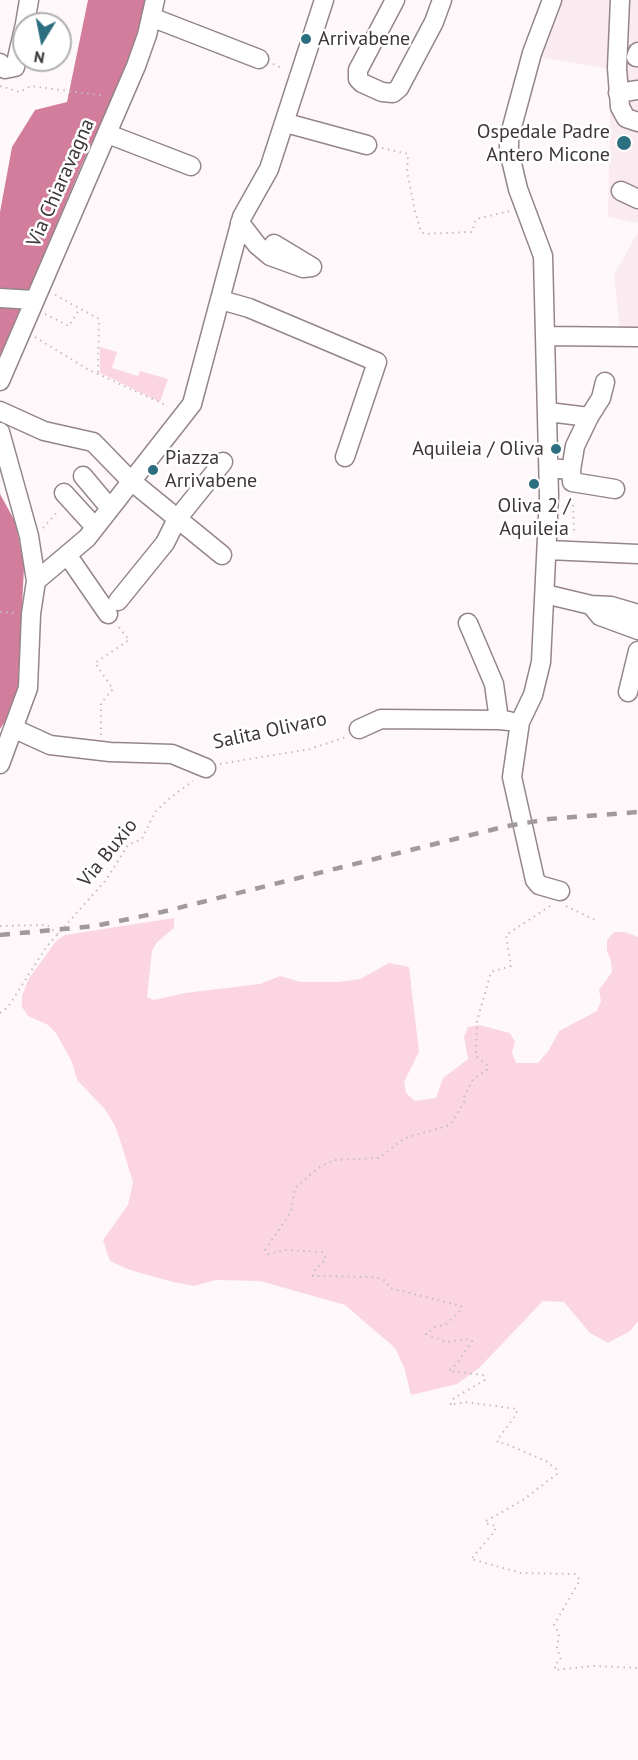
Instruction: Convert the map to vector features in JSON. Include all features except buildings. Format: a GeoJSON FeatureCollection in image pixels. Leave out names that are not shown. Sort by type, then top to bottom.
{"type":"FeatureCollection","features":[{"type":"Feature","properties":{"kind":"street"},"geometry":{"type":"LineString","coordinates":[[36,581],[68,556],[94,527],[185,414],[196,395],[240,223],[269,169],[286,123],[299,74],[324,0]]}},
{"type":"Feature","properties":{"kind":"street"},"geometry":{"type":"LineString","coordinates":[[395,0],[358,70],[358,79],[362,83],[382,92],[393,93],[399,88],[434,22],[442,0]]}},
{"type":"Feature","properties":{"kind":"street"},"geometry":{"type":"LineString","coordinates":[[552,0],[532,53],[509,138],[509,151],[525,207],[543,256],[549,468],[548,550],[541,662],[532,695],[520,722],[512,777],[531,869],[539,885],[561,898]]}},
{"type":"Feature","properties":{"kind":"street"},"geometry":{"type":"LineString","coordinates":[[620,0],[618,93],[623,115],[638,122]]}},
{"type":"Feature","properties":{"kind":"street"},"geometry":{"type":"LineString","coordinates":[[153,9],[259,59]]}},
{"type":"Feature","properties":{"kind":"street","name":"Via Chiaravagna"},"geometry":{"type":"LineString","coordinates":[[0,381],[33,298],[108,134],[136,66],[153,9]]}},
{"type":"Feature","properties":{"kind":"street"},"geometry":{"type":"LineString","coordinates":[[618,93],[638,90]]}},
{"type":"Feature","properties":{"kind":"street"},"geometry":{"type":"LineString","coordinates":[[286,123],[367,145]]}},
{"type":"Feature","properties":{"kind":"street"},"geometry":{"type":"LineString","coordinates":[[108,134],[190,166]]}},
{"type":"Feature","properties":{"kind":"street"},"geometry":{"type":"LineString","coordinates":[[621,191],[638,199]]}},
{"type":"Feature","properties":{"kind":"street"},"geometry":{"type":"LineString","coordinates":[[240,223],[270,256],[303,268],[312,267],[274,244]]}},
{"type":"Feature","properties":{"kind":"street"},"geometry":{"type":"LineString","coordinates":[[0,298],[33,298]]}},
{"type":"Feature","properties":{"kind":"street"},"geometry":{"type":"LineString","coordinates":[[221,300],[249,308],[377,362],[345,458]]}},
{"type":"Feature","properties":{"kind":"street"},"geometry":{"type":"LineString","coordinates":[[547,336],[638,337]]}},
{"type":"Feature","properties":{"kind":"street"},"geometry":{"type":"LineString","coordinates":[[572,476],[575,446],[601,398],[605,382]]}},
{"type":"Feature","properties":{"kind":"street"},"geometry":{"type":"LineString","coordinates":[[0,411],[44,431],[93,442],[127,484],[162,518],[164,522],[162,528],[119,581]]}},
{"type":"Feature","properties":{"kind":"street"},"geometry":{"type":"LineString","coordinates":[[548,412],[590,417]]}},
{"type":"Feature","properties":{"kind":"street"},"geometry":{"type":"LineString","coordinates":[[0,432],[29,536],[36,581],[31,614],[28,688],[15,729],[0,764]]}},
{"type":"Feature","properties":{"kind":"street"},"geometry":{"type":"LineString","coordinates":[[68,556],[113,608],[165,543],[177,519],[223,462]]}},
{"type":"Feature","properties":{"kind":"street"},"geometry":{"type":"LineString","coordinates":[[549,468],[615,489]]}},
{"type":"Feature","properties":{"kind":"street"},"geometry":{"type":"LineString","coordinates":[[83,476],[110,507]]}},
{"type":"Feature","properties":{"kind":"street"},"geometry":{"type":"LineString","coordinates":[[127,484],[177,519],[222,555]]}},
{"type":"Feature","properties":{"kind":"street"},"geometry":{"type":"LineString","coordinates":[[64,493],[94,527]]}},
{"type":"Feature","properties":{"kind":"street"},"geometry":{"type":"LineString","coordinates":[[548,550],[638,554]]}},
{"type":"Feature","properties":{"kind":"street"},"geometry":{"type":"LineString","coordinates":[[545,594],[591,605],[611,606],[638,614]]}},
{"type":"Feature","properties":{"kind":"street"},"geometry":{"type":"LineString","coordinates":[[591,605],[600,616],[638,630]]}},
{"type":"Feature","properties":{"kind":"street"},"geometry":{"type":"LineString","coordinates":[[468,622],[494,684],[499,720]]}},
{"type":"Feature","properties":{"kind":"street"},"geometry":{"type":"LineString","coordinates":[[628,692],[638,651]]}},
{"type":"Feature","properties":{"kind":"street"},"geometry":{"type":"LineString","coordinates":[[359,729],[381,718],[520,722]]}},
{"type":"Feature","properties":{"kind":"street","name":"Salita Olivaro"},"geometry":{"type":"LineString","coordinates":[[15,729],[50,745],[102,751],[172,754],[206,768]]}},
{"type":"Feature","properties":{"kind":"path"},"geometry":{"type":"LineString","coordinates":[[259,59],[299,74]]}},
{"type":"Feature","properties":{"kind":"path"},"geometry":{"type":"LineString","coordinates":[[2,73],[20,92],[31,86],[114,98]]}},
{"type":"Feature","properties":{"kind":"path"},"geometry":{"type":"LineString","coordinates":[[367,145],[408,154],[407,171],[415,211],[421,232],[425,234],[472,232],[476,219],[525,207]]}},
{"type":"Feature","properties":{"kind":"path"},"geometry":{"type":"LineString","coordinates":[[33,298],[69,326],[80,308]]}},
{"type":"Feature","properties":{"kind":"path"},"geometry":{"type":"LineString","coordinates":[[33,298],[80,308],[99,319],[98,374]]}},
{"type":"Feature","properties":{"kind":"path"},"geometry":{"type":"LineString","coordinates":[[21,330],[98,374],[168,406]]}},
{"type":"Feature","properties":{"kind":"path"},"geometry":{"type":"LineString","coordinates":[[572,476],[573,550]]}},
{"type":"Feature","properties":{"kind":"path"},"geometry":{"type":"LineString","coordinates":[[102,751],[101,703],[113,689],[95,663],[129,640],[113,608]]}},
{"type":"Feature","properties":{"kind":"path","name":"Salita Olivaro"},"geometry":{"type":"LineString","coordinates":[[206,768],[330,744],[359,729]]}},
{"type":"Feature","properties":{"kind":"path","name":"Via Buxio"},"geometry":{"type":"LineString","coordinates":[[0,1013],[8,1008],[58,933],[106,880],[128,845],[142,839],[155,812],[170,798],[185,789],[206,768]]}},
{"type":"Feature","properties":{"kind":"path"},"geometry":{"type":"LineString","coordinates":[[539,885],[555,901],[536,918],[506,935],[511,966],[491,972],[477,1021],[476,1056],[488,1066],[487,1070],[473,1079],[464,1097],[465,1101],[450,1125],[405,1138],[379,1158],[334,1160],[318,1168],[295,1188],[291,1212],[265,1250],[268,1254],[306,1249],[322,1252],[326,1259],[313,1272],[313,1276],[375,1277],[384,1280],[390,1288],[461,1306],[462,1309],[445,1325],[426,1334],[446,1342],[469,1339],[472,1341],[449,1371],[483,1375],[485,1380],[454,1398],[450,1405],[465,1402],[517,1409],[516,1415],[497,1440],[498,1443],[514,1447],[554,1465],[557,1470],[557,1474],[524,1500],[486,1521],[485,1523],[496,1526],[495,1531],[471,1559],[521,1573],[575,1574],[580,1580],[554,1625],[559,1633],[557,1648],[561,1660],[555,1664],[555,1670],[594,1666],[638,1668]]}},
{"type":"Feature","properties":{"kind":"path"},"geometry":{"type":"LineString","coordinates":[[561,898],[597,921]]}},
{"type":"Feature","properties":{"kind":"path"},"geometry":{"type":"LineString","coordinates":[[0,926],[47,925],[58,933]]}},
{"type":"Feature","properties":{"kind":"shaded area"},"geometry":{"type":"Polygon","coordinates":[[[88,0],[145,0],[143,17],[128,64],[82,164],[0,359],[0,212],[12,147],[35,110],[67,102],[88,0]]]}},
{"type":"Feature","properties":{"kind":"shaded area","name":"Ospedale Padre Antero Micone"},"geometry":{"type":"Polygon","coordinates":[[[559,0],[638,0],[638,223],[608,217],[611,69],[537,57],[559,0]]]}},
{"type":"Feature","properties":{"kind":"shaded area"},"geometry":{"type":"Polygon","coordinates":[[[638,232],[638,329],[620,329],[614,275],[638,232]]]}},
{"type":"Feature","properties":{"kind":"shaded area"},"geometry":{"type":"Polygon","coordinates":[[[100,347],[117,352],[112,368],[138,376],[140,371],[168,379],[160,402],[100,373],[100,347]]]}},
{"type":"Feature","properties":{"kind":"shaded area"},"geometry":{"type":"Polygon","coordinates":[[[0,494],[16,523],[24,567],[17,704],[0,729],[0,494]]]}},
{"type":"Feature","properties":{"kind":"shaded area"},"geometry":{"type":"Polygon","coordinates":[[[174,918],[174,928],[157,942],[152,951],[147,997],[154,1000],[185,993],[260,984],[280,976],[301,982],[339,982],[360,979],[389,963],[409,967],[419,1052],[404,1082],[406,1093],[415,1101],[436,1098],[443,1078],[468,1059],[464,1037],[468,1027],[479,1025],[510,1033],[515,1042],[512,1053],[516,1063],[538,1063],[549,1050],[559,1031],[597,1011],[601,1001],[599,990],[612,972],[607,940],[614,932],[625,932],[638,937],[638,1321],[630,1331],[608,1343],[590,1333],[564,1302],[543,1301],[478,1369],[457,1384],[411,1395],[404,1367],[395,1348],[345,1305],[260,1281],[216,1280],[194,1286],[130,1270],[110,1261],[103,1240],[128,1205],[133,1182],[120,1140],[104,1108],[77,1080],[72,1062],[56,1033],[48,1025],[28,1016],[22,1007],[22,996],[28,980],[56,941],[65,935],[174,918]]]}},
{"type":"Feature","properties":{"kind":"railway"},"geometry":{"type":"LineString","coordinates":[[0,935],[95,926],[162,912],[507,826],[549,819],[638,812]]}},
{"type":"Feature","properties":{"kind":"place","name":"Arrivabene"},"geometry":{"type":"Point","coordinates":[306,39]}},
{"type":"Feature","properties":{"kind":"place","name":"Ospedale Padre Antero Micone"},"geometry":{"type":"Point","coordinates":[624,143]}},
{"type":"Feature","properties":{"kind":"place","name":"Aquileia / Oliva"},"geometry":{"type":"Point","coordinates":[556,449]}},
{"type":"Feature","properties":{"kind":"place","name":"Piazza Arrivabene"},"geometry":{"type":"Point","coordinates":[153,470]}},
{"type":"Feature","properties":{"kind":"place","name":"Oliva 2 / Aquileia"},"geometry":{"type":"Point","coordinates":[534,484]}}]}
